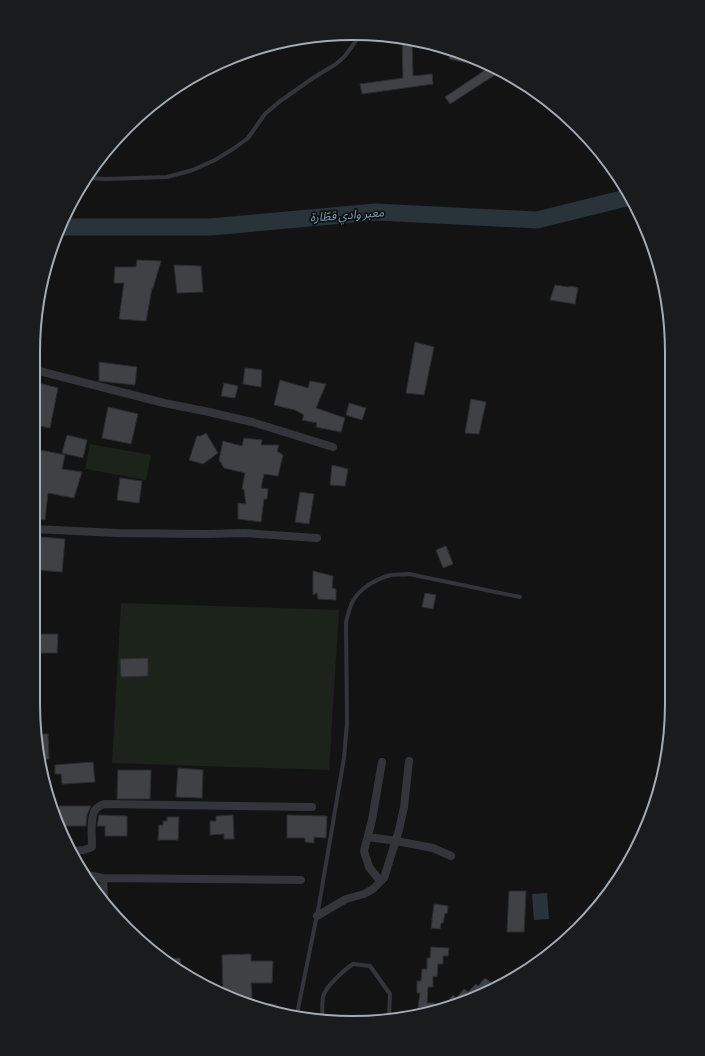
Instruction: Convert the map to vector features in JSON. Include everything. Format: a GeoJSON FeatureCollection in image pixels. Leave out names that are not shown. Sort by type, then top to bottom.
{"type":"FeatureCollection","features":[{"type":"Feature","properties":{"kind":"street"},"geometry":{"type":"LineString","coordinates":[[40,371],[164,403],[252,422],[333,447]]}},
{"type":"Feature","properties":{"kind":"street"},"geometry":{"type":"LineString","coordinates":[[40,529],[117,533],[244,533],[317,538]]}},
{"type":"Feature","properties":{"kind":"street"},"geometry":{"type":"LineString","coordinates":[[317,916],[346,899],[364,894],[373,889],[384,878],[396,841],[404,808],[408,761]]}},
{"type":"Feature","properties":{"kind":"street"},"geometry":{"type":"LineString","coordinates":[[380,881],[369,867],[364,851],[372,820],[382,762]]}},
{"type":"Feature","properties":{"kind":"street"},"geometry":{"type":"LineString","coordinates":[[77,851],[92,847],[92,822],[94,811],[104,804],[312,807]]}},
{"type":"Feature","properties":{"kind":"street"},"geometry":{"type":"LineString","coordinates":[[368,837],[433,848],[451,856]]}},
{"type":"Feature","properties":{"kind":"street"},"geometry":{"type":"LineString","coordinates":[[92,876],[103,878],[301,880]]}},
{"type":"Feature","properties":{"kind":"street"},"geometry":{"type":"LineString","coordinates":[[103,878],[104,892]]}},
{"type":"Feature","properties":{"kind":"lane"},"geometry":{"type":"LineString","coordinates":[[93,178],[167,177],[193,170],[215,160],[248,138],[265,114],[279,102],[312,78],[336,64],[345,56],[356,40]]}},
{"type":"Feature","properties":{"kind":"lane"},"geometry":{"type":"LineString","coordinates":[[298,1011],[317,916],[344,758],[347,723],[346,622],[352,602],[367,586],[378,580],[391,575],[409,574],[520,598]]}},
{"type":"Feature","properties":{"kind":"lane"},"geometry":{"type":"LineString","coordinates":[[323,1014],[323,996],[334,980],[353,964],[370,966],[390,994],[390,1013]]}},
{"type":"Feature","properties":{"kind":"shaded area"},"geometry":{"type":"Polygon","coordinates":[[[90,444],[151,455],[146,480],[85,469],[90,444]]]}},
{"type":"Feature","properties":{"kind":"shaded area"},"geometry":{"type":"Polygon","coordinates":[[[121,603],[339,610],[329,770],[112,763],[121,603]]]}},
{"type":"Feature","properties":{"kind":"shaded area"},"geometry":{"type":"Polygon","coordinates":[[[547,893],[549,919],[534,920],[532,894],[547,893]]]}},
{"type":"Feature","properties":{"kind":"building"},"geometry":{"type":"Polygon","coordinates":[[[402,44],[412,46],[413,76],[432,74],[433,84],[362,94],[360,84],[403,78],[402,44]]]}},
{"type":"Feature","properties":{"kind":"building"},"geometry":{"type":"Polygon","coordinates":[[[450,56],[473,64],[449,59],[450,56]]]}},
{"type":"Feature","properties":{"kind":"building"},"geometry":{"type":"Polygon","coordinates":[[[486,70],[496,75],[450,104],[445,97],[486,70]]]}},
{"type":"Feature","properties":{"kind":"building"},"geometry":{"type":"Polygon","coordinates":[[[137,260],[161,261],[152,288],[146,321],[119,319],[124,283],[114,283],[115,267],[136,267],[137,260]]]}},
{"type":"Feature","properties":{"kind":"building"},"geometry":{"type":"Polygon","coordinates":[[[174,265],[201,266],[203,292],[177,293],[174,265]]]}},
{"type":"Feature","properties":{"kind":"building"},"geometry":{"type":"Polygon","coordinates":[[[555,285],[578,288],[575,304],[550,300],[555,285]]]}},
{"type":"Feature","properties":{"kind":"building"},"geometry":{"type":"Polygon","coordinates":[[[415,342],[434,347],[424,395],[406,393],[415,342]]]}},
{"type":"Feature","properties":{"kind":"building"},"geometry":{"type":"Polygon","coordinates":[[[99,362],[137,367],[135,385],[99,381],[99,362]]]}},
{"type":"Feature","properties":{"kind":"building"},"geometry":{"type":"Polygon","coordinates":[[[245,368],[262,370],[261,387],[243,384],[245,368]]]}},
{"type":"Feature","properties":{"kind":"building"},"geometry":{"type":"Polygon","coordinates":[[[280,380],[308,388],[310,381],[326,384],[316,408],[345,418],[341,432],[316,427],[317,423],[302,420],[304,415],[295,410],[274,405],[280,380]]]}},
{"type":"Feature","properties":{"kind":"building"},"geometry":{"type":"Polygon","coordinates":[[[40,383],[58,388],[50,428],[40,426],[40,383]]]}},
{"type":"Feature","properties":{"kind":"building"},"geometry":{"type":"Polygon","coordinates":[[[224,383],[238,386],[235,398],[221,396],[224,383]]]}},
{"type":"Feature","properties":{"kind":"building"},"geometry":{"type":"Polygon","coordinates":[[[471,399],[486,402],[479,434],[465,433],[471,399]]]}},
{"type":"Feature","properties":{"kind":"building"},"geometry":{"type":"Polygon","coordinates":[[[349,403],[366,408],[362,420],[346,415],[349,403]]]}},
{"type":"Feature","properties":{"kind":"building"},"geometry":{"type":"Polygon","coordinates":[[[108,407],[138,414],[131,444],[102,438],[108,407]]]}},
{"type":"Feature","properties":{"kind":"building"},"geometry":{"type":"Polygon","coordinates":[[[206,433],[218,453],[203,464],[189,460],[197,436],[201,436],[206,433]]]}},
{"type":"Feature","properties":{"kind":"building"},"geometry":{"type":"Polygon","coordinates":[[[67,435],[87,440],[83,458],[62,453],[67,435]]]}},
{"type":"Feature","properties":{"kind":"building"},"geometry":{"type":"Polygon","coordinates":[[[244,438],[262,440],[261,445],[279,445],[277,451],[283,455],[278,476],[264,474],[261,488],[268,489],[267,499],[264,499],[261,522],[238,519],[238,503],[246,504],[244,490],[242,489],[245,473],[224,468],[219,460],[223,441],[242,446],[244,438]]]}},
{"type":"Feature","properties":{"kind":"building"},"geometry":{"type":"Polygon","coordinates":[[[40,450],[65,455],[62,469],[82,472],[74,498],[48,493],[45,520],[40,520],[40,450]]]}},
{"type":"Feature","properties":{"kind":"building"},"geometry":{"type":"Polygon","coordinates":[[[332,465],[348,469],[345,486],[330,485],[332,465]]]}},
{"type":"Feature","properties":{"kind":"building"},"geometry":{"type":"Polygon","coordinates":[[[120,478],[142,481],[139,503],[117,500],[120,478]]]}},
{"type":"Feature","properties":{"kind":"building"},"geometry":{"type":"Polygon","coordinates":[[[300,492],[314,494],[309,524],[295,522],[300,492]]]}},
{"type":"Feature","properties":{"kind":"building"},"geometry":{"type":"Polygon","coordinates":[[[41,537],[65,539],[62,572],[40,570],[41,537]]]}},
{"type":"Feature","properties":{"kind":"building"},"geometry":{"type":"Polygon","coordinates":[[[446,546],[453,564],[443,568],[436,550],[446,546]]]}},
{"type":"Feature","properties":{"kind":"building"},"geometry":{"type":"Polygon","coordinates":[[[313,571],[333,576],[332,588],[336,589],[336,600],[318,599],[317,593],[313,595],[313,571]]]}},
{"type":"Feature","properties":{"kind":"building"},"geometry":{"type":"Polygon","coordinates":[[[425,593],[436,595],[433,609],[422,607],[425,593]]]}},
{"type":"Feature","properties":{"kind":"building"},"geometry":{"type":"Polygon","coordinates":[[[40,634],[58,634],[57,653],[40,653],[40,634]]]}},
{"type":"Feature","properties":{"kind":"building"},"geometry":{"type":"Polygon","coordinates":[[[148,658],[148,676],[121,677],[120,659],[148,658]]]}},
{"type":"Feature","properties":{"kind":"building"},"geometry":{"type":"Polygon","coordinates":[[[42,734],[48,734],[49,759],[45,760],[42,734]]]}},
{"type":"Feature","properties":{"kind":"building"},"geometry":{"type":"Polygon","coordinates":[[[93,762],[95,782],[62,784],[61,774],[55,774],[55,765],[93,762]]]}},
{"type":"Feature","properties":{"kind":"building"},"geometry":{"type":"Polygon","coordinates":[[[178,768],[203,770],[202,798],[176,797],[178,768]]]}},
{"type":"Feature","properties":{"kind":"building"},"geometry":{"type":"Polygon","coordinates":[[[118,770],[151,770],[150,799],[117,799],[118,770]]]}},
{"type":"Feature","properties":{"kind":"building"},"geometry":{"type":"Polygon","coordinates":[[[59,806],[91,806],[87,815],[86,826],[65,826],[59,806]]]}},
{"type":"Feature","properties":{"kind":"building"},"geometry":{"type":"Polygon","coordinates":[[[99,815],[127,816],[127,836],[105,836],[105,826],[97,826],[99,815]]]}},
{"type":"Feature","properties":{"kind":"building"},"geometry":{"type":"Polygon","coordinates":[[[233,815],[234,839],[224,839],[224,834],[210,835],[210,821],[216,821],[216,816],[233,815]]]}},
{"type":"Feature","properties":{"kind":"building"},"geometry":{"type":"Polygon","coordinates":[[[287,815],[327,816],[326,838],[314,837],[314,843],[305,842],[305,838],[287,838],[287,815]]]}},
{"type":"Feature","properties":{"kind":"building"},"geometry":{"type":"Polygon","coordinates":[[[167,817],[179,817],[178,840],[158,840],[159,825],[163,825],[163,821],[167,821],[167,817]]]}},
{"type":"Feature","properties":{"kind":"building"},"geometry":{"type":"Polygon","coordinates":[[[509,891],[526,891],[524,932],[507,932],[509,891]]]}},
{"type":"Feature","properties":{"kind":"building"},"geometry":{"type":"Polygon","coordinates":[[[434,904],[448,906],[447,914],[445,913],[440,929],[431,928],[434,904]]]}},
{"type":"Feature","properties":{"kind":"building"},"geometry":{"type":"Polygon","coordinates":[[[431,947],[449,948],[448,956],[443,956],[443,964],[438,964],[437,977],[433,976],[433,987],[428,987],[427,1003],[434,1003],[434,1005],[418,1008],[420,993],[417,993],[417,981],[421,981],[422,969],[427,969],[427,958],[430,958],[431,947]]]}},
{"type":"Feature","properties":{"kind":"building"},"geometry":{"type":"Polygon","coordinates":[[[251,954],[251,961],[273,961],[272,983],[251,983],[252,999],[223,988],[222,955],[251,954]]]}},
{"type":"Feature","properties":{"kind":"building"},"geometry":{"type":"Polygon","coordinates":[[[173,958],[180,958],[180,964],[179,963],[173,958]]]}},
{"type":"Feature","properties":{"kind":"building"},"geometry":{"type":"Polygon","coordinates":[[[485,978],[492,984],[456,998],[464,989],[468,992],[476,984],[478,986],[485,978]]]}},
{"type":"Feature","properties":{"kind":"building"},"geometry":{"type":"Polygon","coordinates":[[[453,995],[456,998],[449,1000],[453,995]]]}},
{"type":"Feature","properties":{"kind":"waterway","name":"معبر وادي قطّارة"},"geometry":{"type":"LineString","coordinates":[[67,227],[210,227],[376,212],[537,220],[624,198]]}}]}
